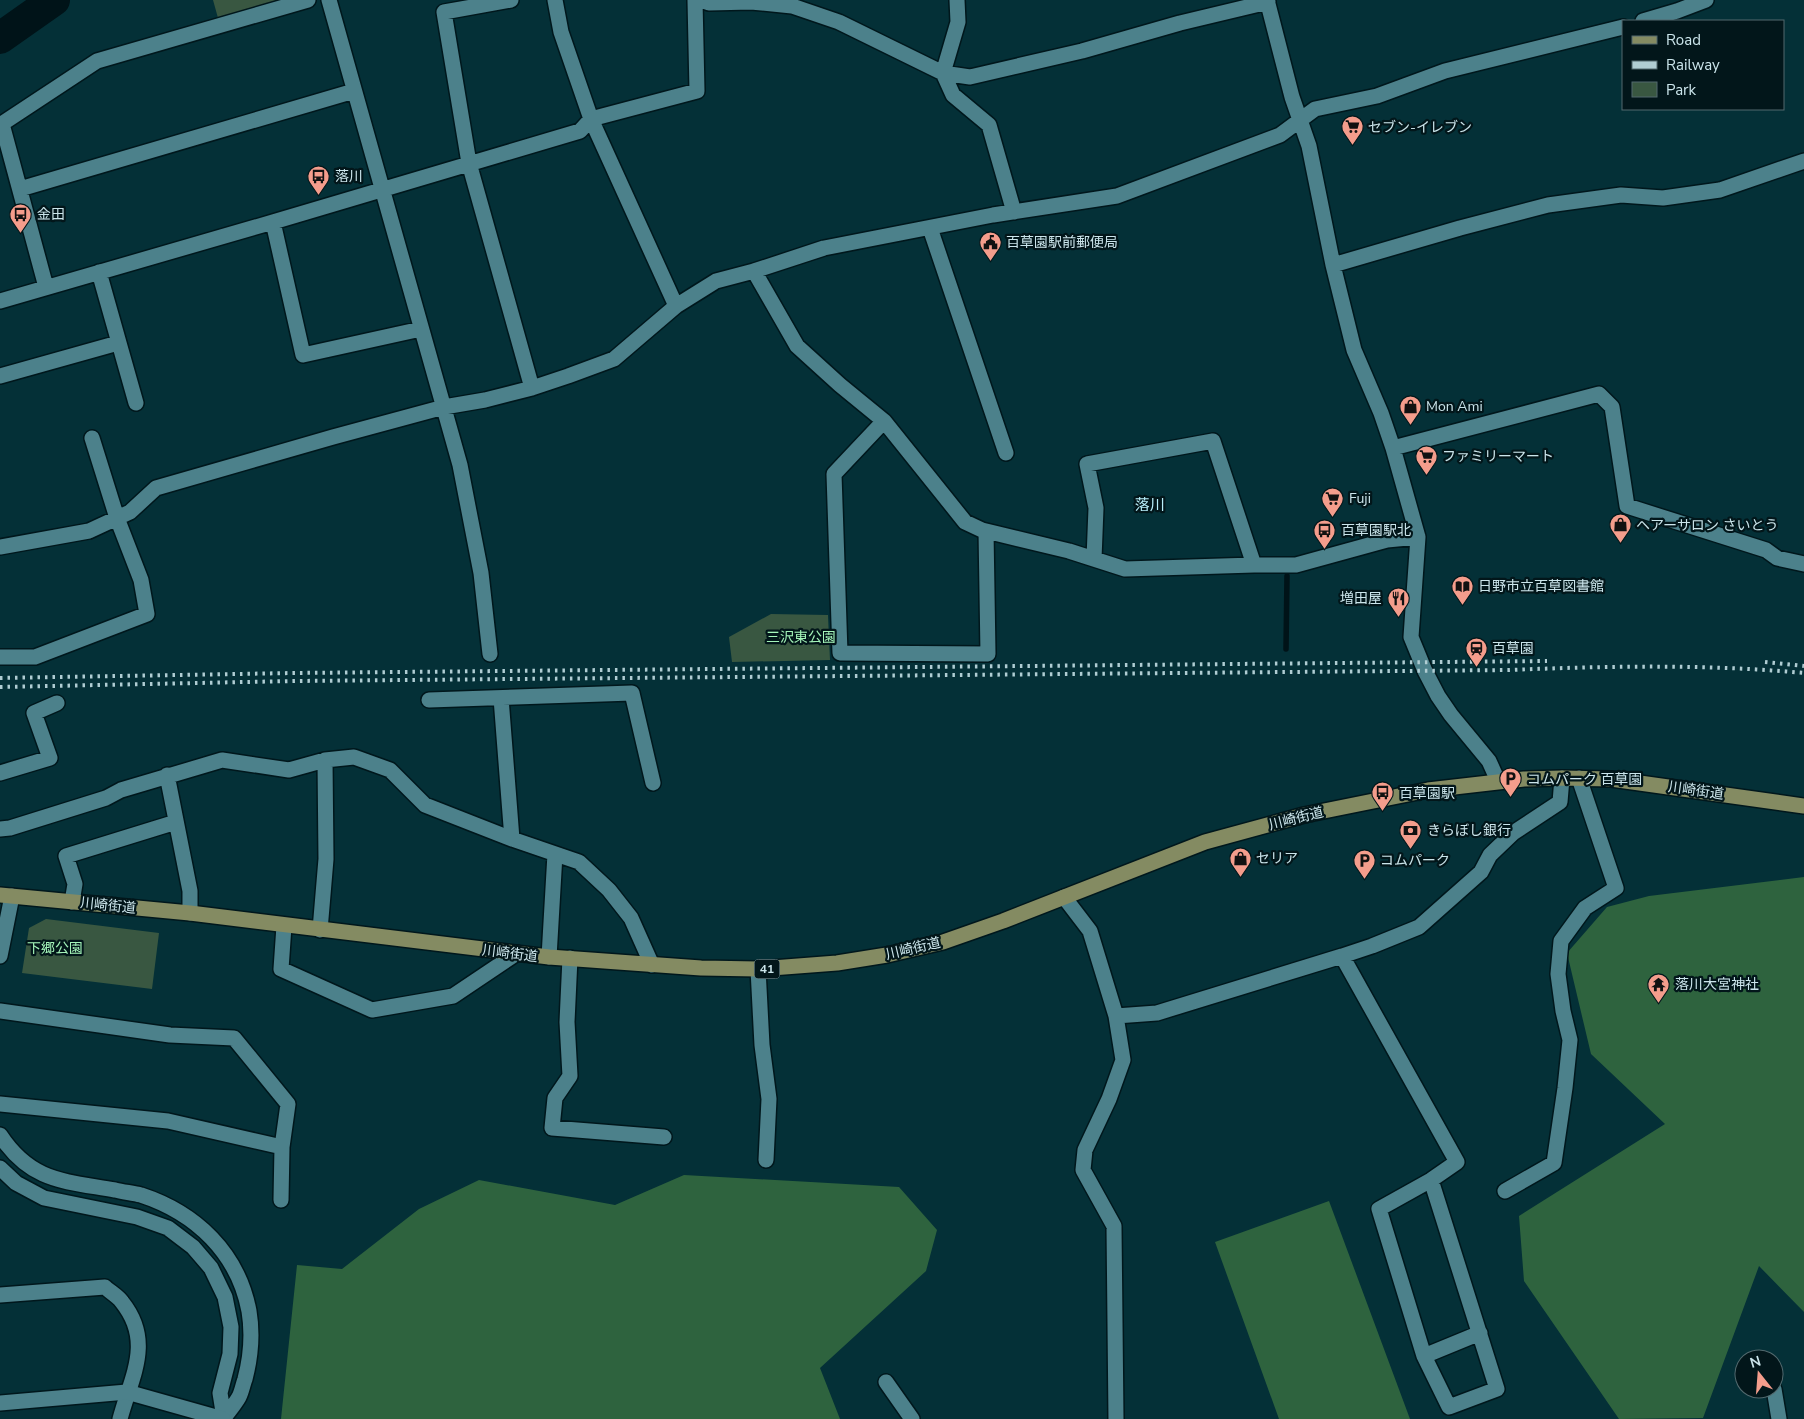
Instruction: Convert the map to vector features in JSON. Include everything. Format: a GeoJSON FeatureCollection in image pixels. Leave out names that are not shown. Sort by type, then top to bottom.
{"type":"FeatureCollection","features":[{"type":"Feature","properties":{"kind":"main road","name":"川崎街道"},"geometry":{"type":"LineString","coordinates":[[6,895],[190,913],[549,958],[701,968],[758,969],[837,963],[887,955],[924,946],[963,935],[1205,842],[1304,814],[1428,790],[1498,782],[1562,778],[1611,779],[1804,806]]}},
{"type":"Feature","properties":{"kind":"street"},"geometry":{"type":"LineString","coordinates":[[46,287],[1,125],[97,61],[308,0]]}},
{"type":"Feature","properties":{"kind":"street"},"geometry":{"type":"LineString","coordinates":[[329,0],[460,465],[481,573],[490,654]]}},
{"type":"Feature","properties":{"kind":"street"},"geometry":{"type":"LineString","coordinates":[[511,0],[444,12],[469,163],[532,388]]}},
{"type":"Feature","properties":{"kind":"street"},"geometry":{"type":"LineString","coordinates":[[555,0],[561,32],[591,119],[676,306]]}},
{"type":"Feature","properties":{"kind":"street"},"geometry":{"type":"LineString","coordinates":[[0,301],[580,131],[591,119],[697,91],[695,0]]}},
{"type":"Feature","properties":{"kind":"street"},"geometry":{"type":"LineString","coordinates":[[701,0],[709,3],[751,2],[792,6],[839,22],[943,73],[970,77],[1082,51],[1180,23],[1268,1],[1292,97],[1308,146],[1333,265],[1354,350],[1393,448],[1418,537],[1411,637],[1438,696],[1451,715],[1489,761],[1498,782]]}},
{"type":"Feature","properties":{"kind":"street"},"geometry":{"type":"LineString","coordinates":[[957,0],[958,22],[943,73],[954,95],[989,126],[1014,212]]}},
{"type":"Feature","properties":{"kind":"street"},"geometry":{"type":"LineString","coordinates":[[1646,20],[1706,0]]}},
{"type":"Feature","properties":{"kind":"street"},"geometry":{"type":"LineString","coordinates":[[0,547],[89,532],[130,512],[156,488],[324,439],[444,407],[486,400],[532,388],[614,359],[676,306],[716,281],[754,271],[816,250],[1014,212],[1117,196],[1280,135],[1315,110],[1378,96],[1445,71],[1622,27]]}},
{"type":"Feature","properties":{"kind":"street"},"geometry":{"type":"LineString","coordinates":[[20,189],[354,91]]}},
{"type":"Feature","properties":{"kind":"street"},"geometry":{"type":"LineString","coordinates":[[1333,265],[1460,228],[1548,205],[1621,195],[1663,198],[1720,190],[1804,161]]}},
{"type":"Feature","properties":{"kind":"street"},"geometry":{"type":"LineString","coordinates":[[273,222],[303,355],[421,329]]}},
{"type":"Feature","properties":{"kind":"street"},"geometry":{"type":"LineString","coordinates":[[930,228],[1006,453]]}},
{"type":"Feature","properties":{"kind":"street"},"geometry":{"type":"LineString","coordinates":[[754,271],[796,346],[884,421],[965,522],[986,531],[1125,569],[1296,565],[1387,540],[1418,537]]}},
{"type":"Feature","properties":{"kind":"street"},"geometry":{"type":"LineString","coordinates":[[99,272],[136,403]]}},
{"type":"Feature","properties":{"kind":"street"},"geometry":{"type":"LineString","coordinates":[[0,376],[118,343]]}},
{"type":"Feature","properties":{"kind":"street"},"geometry":{"type":"LineString","coordinates":[[1393,448],[1599,394],[1612,407],[1627,506],[1766,550],[1777,558],[1804,564]]}},
{"type":"Feature","properties":{"kind":"street"},"geometry":{"type":"LineString","coordinates":[[884,421],[834,474],[840,652],[988,654],[986,531]]}},
{"type":"Feature","properties":{"kind":"street"},"geometry":{"type":"LineString","coordinates":[[0,657],[35,658],[147,614],[141,580],[117,518],[92,438]]}},
{"type":"Feature","properties":{"kind":"street"},"geometry":{"type":"LineString","coordinates":[[1094,559],[1096,508],[1087,464],[1213,441],[1254,565]]}},
{"type":"Feature","properties":{"kind":"street"},"geometry":{"type":"LineString","coordinates":[[430,700],[632,694],[654,783]]}},
{"type":"Feature","properties":{"kind":"street"},"geometry":{"type":"LineString","coordinates":[[501,698],[512,839]]}},
{"type":"Feature","properties":{"kind":"street"},"geometry":{"type":"LineString","coordinates":[[0,773],[50,758],[34,713],[58,703]]}},
{"type":"Feature","properties":{"kind":"street"},"geometry":{"type":"LineString","coordinates":[[0,829],[10,828],[106,798],[121,790],[167,775],[222,760],[289,770],[325,760],[354,757],[390,770],[426,805],[512,839],[579,862],[609,890],[631,918],[652,965]]}},
{"type":"Feature","properties":{"kind":"street"},"geometry":{"type":"LineString","coordinates":[[320,930],[326,859],[325,760]]}},
{"type":"Feature","properties":{"kind":"street"},"geometry":{"type":"LineString","coordinates":[[167,775],[190,890],[190,913]]}},
{"type":"Feature","properties":{"kind":"street"},"geometry":{"type":"LineString","coordinates":[[1116,1016],[1157,1014],[1372,946],[1419,926],[1481,872],[1490,855],[1513,833],[1560,802],[1562,778]]}},
{"type":"Feature","properties":{"kind":"street"},"geometry":{"type":"LineString","coordinates":[[1505,1191],[1554,1163],[1570,1040],[1563,1011],[1558,974],[1560,941],[1585,908],[1616,888],[1579,778]]}},
{"type":"Feature","properties":{"kind":"street"},"geometry":{"type":"LineString","coordinates":[[72,902],[75,884],[66,856],[176,822]]}},
{"type":"Feature","properties":{"kind":"street"},"geometry":{"type":"LineString","coordinates":[[549,958],[555,854]]}},
{"type":"Feature","properties":{"kind":"street"},"geometry":{"type":"LineString","coordinates":[[0,956],[6,895]]}},
{"type":"Feature","properties":{"kind":"street"},"geometry":{"type":"LineString","coordinates":[[1064,897],[1090,931],[1116,1016],[1123,1060],[1085,1150],[1083,1170],[1114,1226],[1116,1419]]}},
{"type":"Feature","properties":{"kind":"street"},"geometry":{"type":"LineString","coordinates":[[284,926],[281,968],[372,1010],[452,996],[517,953]]}},
{"type":"Feature","properties":{"kind":"street"},"geometry":{"type":"LineString","coordinates":[[1342,956],[1457,1162],[1431,1180],[1379,1209],[1424,1356],[1449,1407],[1497,1388],[1431,1180]]}},
{"type":"Feature","properties":{"kind":"street"},"geometry":{"type":"LineString","coordinates":[[570,958],[567,1022],[570,1076],[555,1098],[552,1128],[664,1137]]}},
{"type":"Feature","properties":{"kind":"street"},"geometry":{"type":"LineString","coordinates":[[758,969],[762,1045],[769,1099],[766,1160]]}},
{"type":"Feature","properties":{"kind":"street"},"geometry":{"type":"LineString","coordinates":[[0,1011],[170,1036],[234,1038],[288,1104],[282,1147],[281,1200]]}},
{"type":"Feature","properties":{"kind":"street"},"geometry":{"type":"LineString","coordinates":[[0,1104],[168,1121],[282,1147]]}},
{"type":"Feature","properties":{"kind":"street"},"geometry":{"type":"LineString","coordinates":[[0,1135],[9,1149],[30,1168],[55,1179],[140,1195],[175,1209],[210,1235],[230,1259],[245,1292],[252,1328],[251,1358],[240,1396],[224,1419]]}},
{"type":"Feature","properties":{"kind":"street"},"geometry":{"type":"LineString","coordinates":[[0,1168],[16,1183],[44,1198],[137,1217],[168,1228],[193,1247],[211,1268],[225,1297],[231,1327],[230,1354],[220,1394],[224,1419]]}},
{"type":"Feature","properties":{"kind":"street"},"geometry":{"type":"LineString","coordinates":[[0,1295],[104,1287],[122,1301],[133,1320],[139,1345],[137,1368],[127,1392],[120,1419]]}},
{"type":"Feature","properties":{"kind":"street"},"geometry":{"type":"LineString","coordinates":[[1424,1356],[1480,1333]]}},
{"type":"Feature","properties":{"kind":"street"},"geometry":{"type":"LineString","coordinates":[[886,1382],[912,1419]]}},
{"type":"Feature","properties":{"kind":"street"},"geometry":{"type":"LineString","coordinates":[[0,1403],[127,1392],[224,1419]]}},
{"type":"Feature","properties":{"kind":"street"},"geometry":{"type":"LineString","coordinates":[[1776,1399],[1779,1419]]}},
{"type":"Feature","properties":{"kind":"green space"},"geometry":{"type":"Polygon","coordinates":[[[213,0],[278,0],[218,18],[213,0]]]}},
{"type":"Feature","properties":{"kind":"green space","name":"三沢東公園"},"geometry":{"type":"Polygon","coordinates":[[[771,614],[828,615],[830,660],[732,662],[729,637],[771,614]]]}},
{"type":"Feature","properties":{"kind":"green space"},"geometry":{"type":"Polygon","coordinates":[[[1804,877],[1804,1312],[1759,1266],[1703,1418],[1619,1419],[1524,1281],[1519,1216],[1665,1124],[1591,1054],[1567,953],[1607,907],[1649,896],[1804,877]]]}},
{"type":"Feature","properties":{"kind":"green space","name":"下郷公園"},"geometry":{"type":"Polygon","coordinates":[[[46,919],[159,933],[152,989],[22,973],[29,928],[46,919]]]}},
{"type":"Feature","properties":{"kind":"green space"},"geometry":{"type":"Polygon","coordinates":[[[684,1175],[899,1187],[937,1230],[926,1271],[820,1368],[840,1419],[281,1419],[297,1265],[342,1269],[419,1209],[479,1180],[615,1205],[684,1175]]]}},
{"type":"Feature","properties":{"kind":"green space"},"geometry":{"type":"Polygon","coordinates":[[[1329,1201],[1410,1419],[1279,1419],[1215,1242],[1329,1201]]]}},
{"type":"Feature","properties":{"kind":"waterway"},"geometry":{"type":"LineString","coordinates":[[0,38],[54,0]]}},
{"type":"Feature","properties":{"kind":"waterway"},"geometry":{"type":"LineString","coordinates":[[1286,649],[1287,576]]}},
{"type":"Feature","properties":{"kind":"railway"},"geometry":{"type":"LineString","coordinates":[[0,678],[294,673],[1547,661]]}},
{"type":"Feature","properties":{"kind":"railway"},"geometry":{"type":"LineString","coordinates":[[1765,662],[1804,666]]}},
{"type":"Feature","properties":{"kind":"railway"},"geometry":{"type":"LineString","coordinates":[[0,687],[295,681],[1509,670],[1620,667],[1730,668],[1804,673]]}},
{"type":"Feature","properties":{"kind":"place","name":"セブン-イレブン"},"geometry":{"type":"Point","coordinates":[1352,146]}},
{"type":"Feature","properties":{"kind":"place","name":"落川"},"geometry":{"type":"Point","coordinates":[319,195]}},
{"type":"Feature","properties":{"kind":"place","name":"金田"},"geometry":{"type":"Point","coordinates":[21,233]}},
{"type":"Feature","properties":{"kind":"place","name":"百草園駅前郵便局"},"geometry":{"type":"Point","coordinates":[990,261]}},
{"type":"Feature","properties":{"kind":"place","name":"Mon Ami"},"geometry":{"type":"Point","coordinates":[1410,425]}},
{"type":"Feature","properties":{"kind":"place","name":"ファミリーマート"},"geometry":{"type":"Point","coordinates":[1426,475]}},
{"type":"Feature","properties":{"kind":"place","name":"Fuji"},"geometry":{"type":"Point","coordinates":[1333,517]}},
{"type":"Feature","properties":{"kind":"place","name":"ヘアーサロン さいとう"},"geometry":{"type":"Point","coordinates":[1620,544]}},
{"type":"Feature","properties":{"kind":"place","name":"百草園駅北"},"geometry":{"type":"Point","coordinates":[1325,549]}},
{"type":"Feature","properties":{"kind":"place","name":"日野市立百草図書館"},"geometry":{"type":"Point","coordinates":[1462,605]}},
{"type":"Feature","properties":{"kind":"place","name":"増田屋"},"geometry":{"type":"Point","coordinates":[1398,617]}},
{"type":"Feature","properties":{"kind":"place","name":"百草園"},"geometry":{"type":"Point","coordinates":[1476,667]}},
{"type":"Feature","properties":{"kind":"place","name":"コムパーク 百草園"},"geometry":{"type":"Point","coordinates":[1511,798]}},
{"type":"Feature","properties":{"kind":"place","name":"百草園駅"},"geometry":{"type":"Point","coordinates":[1383,812]}},
{"type":"Feature","properties":{"kind":"place","name":"きらぼし銀行"},"geometry":{"type":"Point","coordinates":[1411,849]}},
{"type":"Feature","properties":{"kind":"place","name":"セリア"},"geometry":{"type":"Point","coordinates":[1240,877]}},
{"type":"Feature","properties":{"kind":"place","name":"コムパーク"},"geometry":{"type":"Point","coordinates":[1364,879]}},
{"type":"Feature","properties":{"kind":"place","name":"落川大宮神社"},"geometry":{"type":"Point","coordinates":[1659,1003]}},
{"type":"Feature","properties":{"kind":"district","name":"落川"},"geometry":{"type":"Point","coordinates":[1150,505]}}]}
